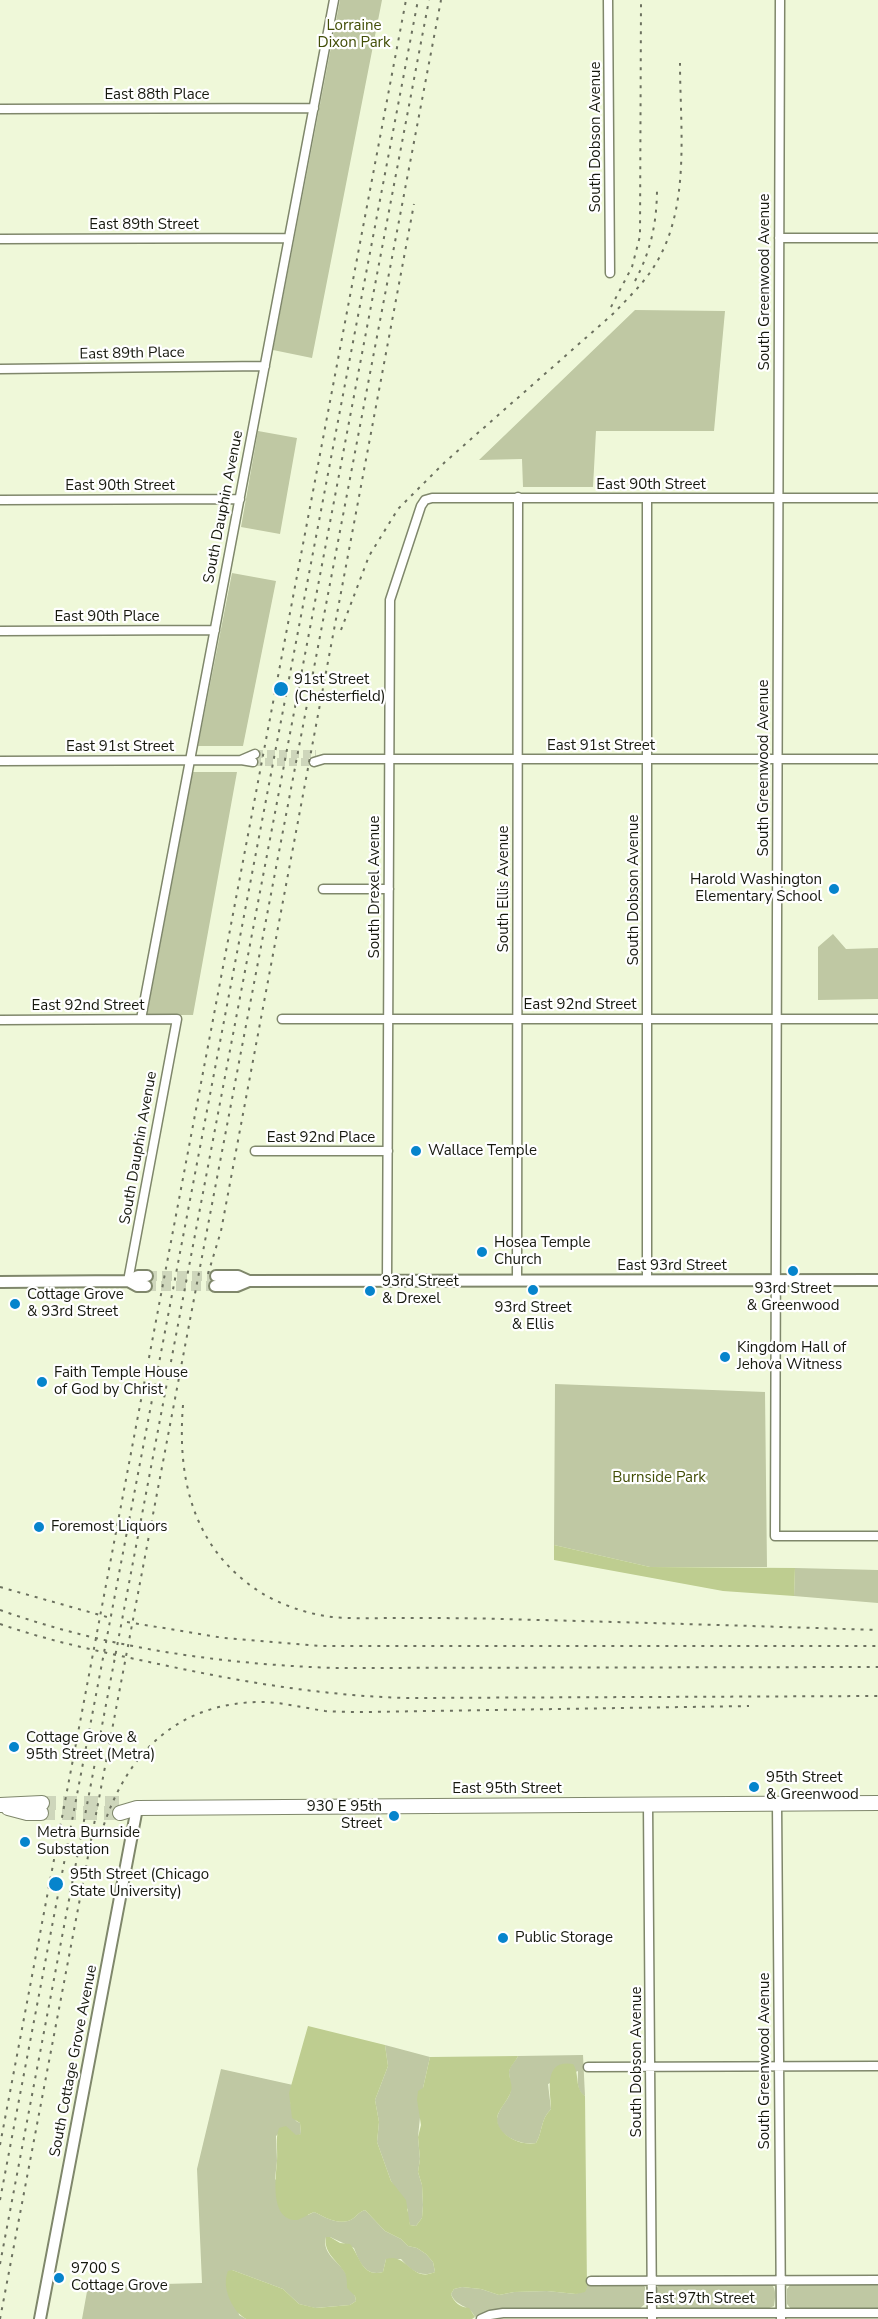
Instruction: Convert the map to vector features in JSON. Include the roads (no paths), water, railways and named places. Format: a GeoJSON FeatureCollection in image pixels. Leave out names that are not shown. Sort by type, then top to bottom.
{"type":"FeatureCollection","features":[{"type":"Feature","properties":{"kind":"main road","name":"East 95th Street"},"geometry":{"type":"LineString","coordinates":[[121,1808],[878,1803]]}},
{"type":"Feature","properties":{"kind":"main road"},"geometry":{"type":"LineString","coordinates":[[0,1805],[27,1813],[41,1808]]}},
{"type":"Feature","properties":{"kind":"street","name":"South Dauphin Avenue"},"geometry":{"type":"LineString","coordinates":[[141,1019],[334,0]]}},
{"type":"Feature","properties":{"kind":"street","name":"South Dobson Avenue"},"geometry":{"type":"LineString","coordinates":[[608,0],[610,273]]}},
{"type":"Feature","properties":{"kind":"street","name":"South Greenwood Avenue"},"geometry":{"type":"LineString","coordinates":[[780,0],[775,1536],[878,1536]]}},
{"type":"Feature","properties":{"kind":"street","name":"East 88th Place"},"geometry":{"type":"LineString","coordinates":[[0,109],[314,108]]}},
{"type":"Feature","properties":{"kind":"street","name":"East 89th Street"},"geometry":{"type":"LineString","coordinates":[[0,239],[289,238]]}},
{"type":"Feature","properties":{"kind":"street"},"geometry":{"type":"LineString","coordinates":[[779,238],[878,238]]}},
{"type":"Feature","properties":{"kind":"street","name":"East 89th Place"},"geometry":{"type":"LineString","coordinates":[[0,369],[265,366]]}},
{"type":"Feature","properties":{"kind":"street","name":"East 90th Street"},"geometry":{"type":"LineString","coordinates":[[425,501],[432,498],[518,497],[878,498]]}},
{"type":"Feature","properties":{"kind":"street","name":"South Ellis Avenue"},"geometry":{"type":"LineString","coordinates":[[517,1281],[518,497]]}},
{"type":"Feature","properties":{"kind":"street","name":"South Dobson Avenue"},"geometry":{"type":"LineString","coordinates":[[647,1281],[648,498]]}},
{"type":"Feature","properties":{"kind":"street","name":"East 90th Street"},"geometry":{"type":"LineString","coordinates":[[0,500],[240,499]]}},
{"type":"Feature","properties":{"kind":"street","name":"South Drexel Avenue"},"geometry":{"type":"LineString","coordinates":[[387,1281],[390,600],[421,506],[425,501]]}},
{"type":"Feature","properties":{"kind":"street","name":"East 90th Place"},"geometry":{"type":"LineString","coordinates":[[0,631],[215,630]]}},
{"type":"Feature","properties":{"kind":"street","name":"East 91st Street"},"geometry":{"type":"LineString","coordinates":[[0,761],[241,760],[254,758]]}},
{"type":"Feature","properties":{"kind":"street","name":"East 91st Street"},"geometry":{"type":"LineString","coordinates":[[315,758],[878,759]]}},
{"type":"Feature","properties":{"kind":"street"},"geometry":{"type":"LineString","coordinates":[[322,889],[389,890]]}},
{"type":"Feature","properties":{"kind":"street","name":"South Dauphin Avenue"},"geometry":{"type":"LineString","coordinates":[[129,1281],[177,1019]]}},
{"type":"Feature","properties":{"kind":"street","name":"East 92nd Street"},"geometry":{"type":"LineString","coordinates":[[0,1020],[177,1019]]}},
{"type":"Feature","properties":{"kind":"street","name":"East 92nd Street"},"geometry":{"type":"LineString","coordinates":[[282,1019],[878,1019]]}},
{"type":"Feature","properties":{"kind":"street","name":"East 92nd Place"},"geometry":{"type":"LineString","coordinates":[[255,1151],[388,1151]]}},
{"type":"Feature","properties":{"kind":"street"},"geometry":{"type":"LineString","coordinates":[[0,1282],[129,1281],[138,1276],[147,1281]]}},
{"type":"Feature","properties":{"kind":"street","name":"East 93rd Street"},"geometry":{"type":"LineString","coordinates":[[216,1281],[238,1276],[249,1281],[878,1280]]}},
{"type":"Feature","properties":{"kind":"street","name":"South Greenwood Avenue"},"geometry":{"type":"LineString","coordinates":[[777,1803],[781,2316]]}},
{"type":"Feature","properties":{"kind":"street","name":"South Dobson Avenue"},"geometry":{"type":"LineString","coordinates":[[648,1804],[652,2316]]}},
{"type":"Feature","properties":{"kind":"street","name":"South Cottage Grove Avenue"},"geometry":{"type":"LineString","coordinates":[[40,2319],[137,1808]]}},
{"type":"Feature","properties":{"kind":"street"},"geometry":{"type":"LineString","coordinates":[[588,2067],[878,2066]]}},
{"type":"Feature","properties":{"kind":"street","name":"East 97th Street"},"geometry":{"type":"LineString","coordinates":[[591,2281],[878,2280]]}},
{"type":"Feature","properties":{"kind":"street","name":"East 97th Street"},"geometry":{"type":"LineString","coordinates":[[481,2319],[497,2314],[521,2316],[781,2316],[878,2313]]}},
{"type":"Feature","properties":{"kind":"tunnel"},"geometry":{"type":"LineString","coordinates":[[255,754],[316,754]]}},
{"type":"Feature","properties":{"kind":"tunnel"},"geometry":{"type":"LineString","coordinates":[[253,762],[314,762]]}},
{"type":"Feature","properties":{"kind":"tunnel"},"geometry":{"type":"LineString","coordinates":[[147,1276],[216,1276]]}},
{"type":"Feature","properties":{"kind":"tunnel"},"geometry":{"type":"LineString","coordinates":[[146,1286],[215,1286]]}},
{"type":"Feature","properties":{"kind":"tunnel"},"geometry":{"type":"LineString","coordinates":[[42,1803],[122,1803]]}},
{"type":"Feature","properties":{"kind":"tunnel"},"geometry":{"type":"LineString","coordinates":[[41,1813],[120,1813]]}},
{"type":"Feature","properties":{"kind":"railway"},"geometry":{"type":"LineString","coordinates":[[0,2145],[406,0]]}},
{"type":"Feature","properties":{"kind":"railway"},"geometry":{"type":"LineString","coordinates":[[0,2200],[418,0]]}},
{"type":"Feature","properties":{"kind":"railway"},"geometry":{"type":"LineString","coordinates":[[0,2264],[429,0]]}},
{"type":"Feature","properties":{"kind":"railway"},"geometry":{"type":"LineString","coordinates":[[0,2319],[441,0]]}},
{"type":"Feature","properties":{"kind":"railway"},"geometry":{"type":"LineString","coordinates":[[611,307],[632,267],[640,236],[641,0]]}},
{"type":"Feature","properties":{"kind":"railway"},"geometry":{"type":"LineString","coordinates":[[341,630],[369,556],[398,509],[445,462],[614,313],[655,265],[666,242],[679,193],[682,140],[680,63]]}},
{"type":"Feature","properties":{"kind":"railway"},"geometry":{"type":"LineString","coordinates":[[635,281],[652,236],[657,188]]}},
{"type":"Feature","properties":{"kind":"railway"},"geometry":{"type":"LineString","coordinates":[[208,1274],[221,1231],[414,204]]}},
{"type":"Feature","properties":{"kind":"railway"},"geometry":{"type":"LineString","coordinates":[[183,1405],[183,1459],[187,1485],[194,1510],[205,1533],[219,1555],[237,1575],[260,1592],[294,1608],[323,1616],[348,1618],[488,1619],[878,1630]]}},
{"type":"Feature","properties":{"kind":"railway"},"geometry":{"type":"LineString","coordinates":[[0,1587],[107,1617]]}},
{"type":"Feature","properties":{"kind":"railway"},"geometry":{"type":"LineString","coordinates":[[0,1610],[81,1635],[164,1652],[291,1666],[334,1668],[878,1667]]}},
{"type":"Feature","properties":{"kind":"railway"},"geometry":{"type":"LineString","coordinates":[[127,1622],[224,1638],[319,1646],[878,1646]]}},
{"type":"Feature","properties":{"kind":"railway"},"geometry":{"type":"LineString","coordinates":[[0,1624],[84,1648],[198,1672],[288,1688],[348,1695],[408,1698],[878,1696]]}},
{"type":"Feature","properties":{"kind":"railway"},"geometry":{"type":"LineString","coordinates":[[101,1834],[111,1805],[124,1779],[140,1757],[159,1738],[181,1722],[206,1711],[234,1704],[265,1702],[325,1711],[356,1712],[749,1706]]}},
{"type":"Feature","properties":{"kind":"place","name":"91st Street (Chesterfield)"},"geometry":{"type":"Point","coordinates":[281,689]}},
{"type":"Feature","properties":{"kind":"place","name":"Harold Washington Elementary School"},"geometry":{"type":"Point","coordinates":[834,889]}},
{"type":"Feature","properties":{"kind":"place","name":"Wallace Temple"},"geometry":{"type":"Point","coordinates":[416,1151]}},
{"type":"Feature","properties":{"kind":"place","name":"Hosea Temple Church"},"geometry":{"type":"Point","coordinates":[482,1252]}},
{"type":"Feature","properties":{"kind":"place","name":"93rd Street & Greenwood"},"geometry":{"type":"Point","coordinates":[793,1271]}},
{"type":"Feature","properties":{"kind":"place","name":"93rd Street & Ellis"},"geometry":{"type":"Point","coordinates":[533,1290]}},
{"type":"Feature","properties":{"kind":"place","name":"93rd Street & Drexel"},"geometry":{"type":"Point","coordinates":[370,1291]}},
{"type":"Feature","properties":{"kind":"place","name":"Cottage Grove & 93rd Street"},"geometry":{"type":"Point","coordinates":[15,1304]}},
{"type":"Feature","properties":{"kind":"place","name":"Kingdom Hall of Jehova Witness"},"geometry":{"type":"Point","coordinates":[725,1357]}},
{"type":"Feature","properties":{"kind":"place","name":"Faith Temple House of God by Christ"},"geometry":{"type":"Point","coordinates":[42,1382]}},
{"type":"Feature","properties":{"kind":"place","name":"Foremost Liquors"},"geometry":{"type":"Point","coordinates":[39,1527]}},
{"type":"Feature","properties":{"kind":"place","name":"Cottage Grove & 95th Street (Metra)"},"geometry":{"type":"Point","coordinates":[14,1747]}},
{"type":"Feature","properties":{"kind":"place","name":"95th Street & Greenwood"},"geometry":{"type":"Point","coordinates":[754,1787]}},
{"type":"Feature","properties":{"kind":"place","name":"930 E 95th Street"},"geometry":{"type":"Point","coordinates":[394,1816]}},
{"type":"Feature","properties":{"kind":"place","name":"Metra Burnside Substation"},"geometry":{"type":"Point","coordinates":[25,1842]}},
{"type":"Feature","properties":{"kind":"place","name":"95th Street (Chicago State University)"},"geometry":{"type":"Point","coordinates":[56,1884]}},
{"type":"Feature","properties":{"kind":"place","name":"Public Storage"},"geometry":{"type":"Point","coordinates":[503,1938]}},
{"type":"Feature","properties":{"kind":"place","name":"9700 S Cottage Grove"},"geometry":{"type":"Point","coordinates":[59,2278]}},
{"type":"Feature","properties":{"kind":"park label","name":"Lorraine Dixon Park"},"geometry":{"type":"Point","coordinates":[354,34]}},
{"type":"Feature","properties":{"kind":"park label","name":"Burnside Park"},"geometry":{"type":"Point","coordinates":[659,1478]}}]}
